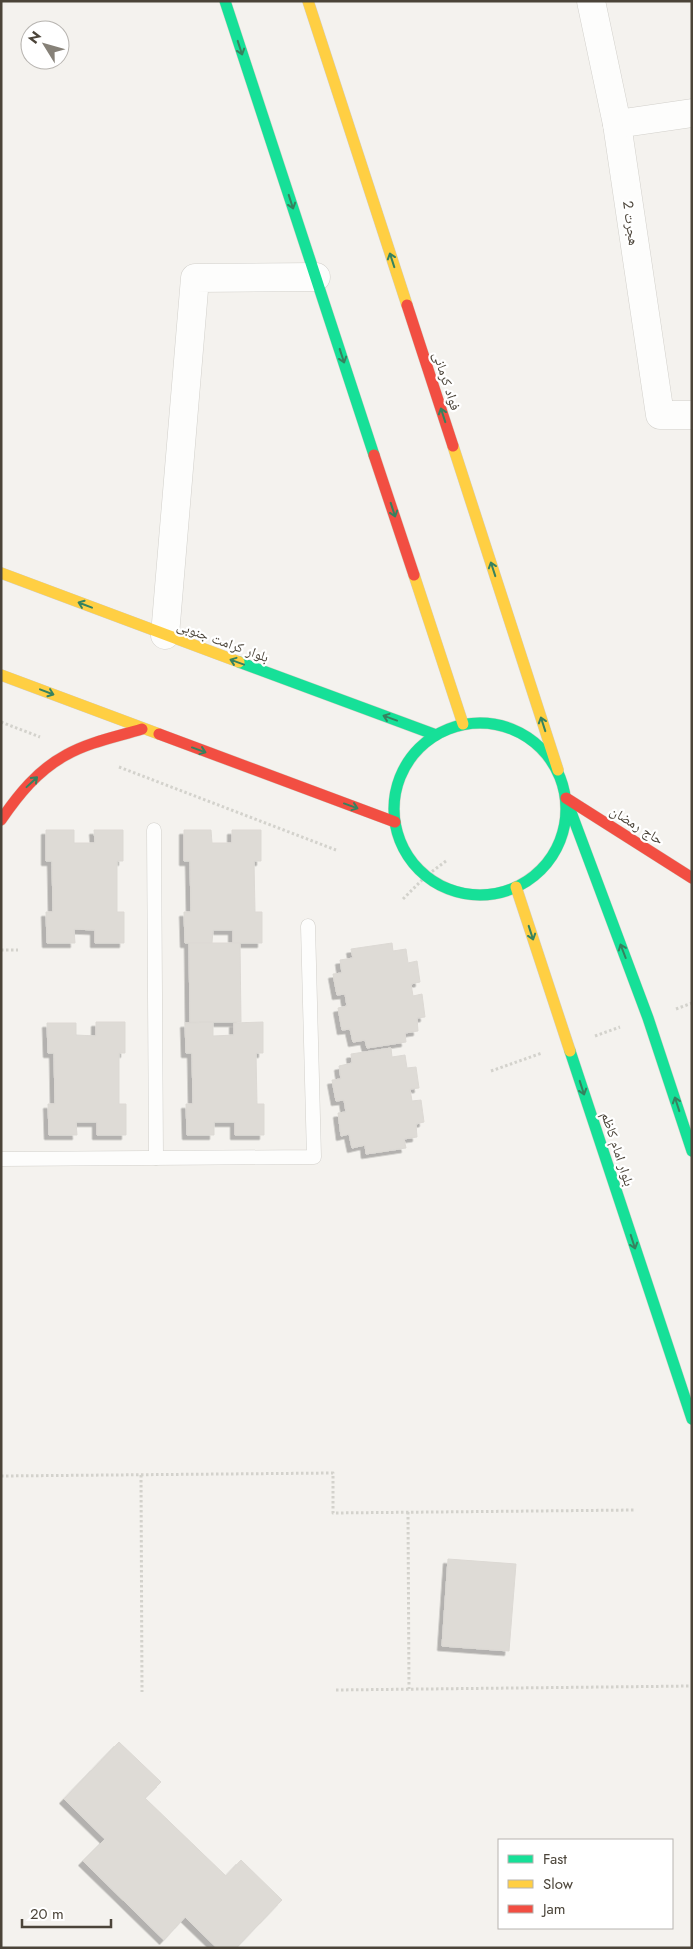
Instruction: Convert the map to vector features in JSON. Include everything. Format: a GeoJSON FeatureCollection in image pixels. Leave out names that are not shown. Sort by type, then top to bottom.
{"type":"FeatureCollection","features":[{"type":"Feature","properties":{"kind":"street"},"geometry":{"type":"LineString","coordinates":[[225,1],[463,724]]}},
{"type":"Feature","properties":{"kind":"street","name":"فواد کرمانی"},"geometry":{"type":"LineString","coordinates":[[308,1],[558,770]]}},
{"type":"Feature","properties":{"kind":"street","name":"هجرت 2"},"geometry":{"type":"LineString","coordinates":[[591,1],[617,124],[660,414],[692,415]]}},
{"type":"Feature","properties":{"kind":"street"},"geometry":{"type":"LineString","coordinates":[[617,124],[692,113]]}},
{"type":"Feature","properties":{"kind":"street"},"geometry":{"type":"LineString","coordinates":[[165,635],[194,278],[316,277]]}},
{"type":"Feature","properties":{"kind":"street","name":"بلوار کرامت جنوبی"},"geometry":{"type":"LineString","coordinates":[[1,573],[436,735]]}},
{"type":"Feature","properties":{"kind":"street"},"geometry":{"type":"LineString","coordinates":[[1,675],[395,822]]}},
{"type":"Feature","properties":{"kind":"street"},"geometry":{"type":"LineString","coordinates":[[566,798],[563,834],[545,865],[532,878],[516,887],[498,893],[479,895],[460,892],[442,886],[426,876],[406,852],[395,822],[394,802],[399,782],[407,763],[420,748],[436,735],[449,728],[482,722],[501,725],[518,731],[534,741],[548,755],[558,770],[566,798],[648,1018],[692,1151]]}},
{"type":"Feature","properties":{"kind":"street"},"geometry":{"type":"LineString","coordinates":[[1,820],[18,795],[51,764],[75,750],[142,728]]}},
{"type":"Feature","properties":{"kind":"street","name":"حاج رمضان"},"geometry":{"type":"LineString","coordinates":[[566,798],[692,878]]}},
{"type":"Feature","properties":{"kind":"street","name":"بلوار امام کاظم"},"geometry":{"type":"LineString","coordinates":[[516,887],[692,1419]]}},
{"type":"Feature","properties":{"kind":"lane"},"geometry":{"type":"LineString","coordinates":[[154,830],[156,1158]]}},
{"type":"Feature","properties":{"kind":"lane"},"geometry":{"type":"LineString","coordinates":[[1,1159],[314,1157],[308,926]]}},
{"type":"Feature","properties":{"kind":"path"},"geometry":{"type":"LineString","coordinates":[[1,722],[336,850]]}},
{"type":"Feature","properties":{"kind":"path"},"geometry":{"type":"LineString","coordinates":[[403,899],[426,876],[446,861]]}},
{"type":"Feature","properties":{"kind":"path"},"geometry":{"type":"LineString","coordinates":[[1,950],[18,950]]}},
{"type":"Feature","properties":{"kind":"path"},"geometry":{"type":"LineString","coordinates":[[1,1476],[333,1473],[333,1513],[636,1510]]}},
{"type":"Feature","properties":{"kind":"path"},"geometry":{"type":"LineString","coordinates":[[141,1475],[142,1692]]}},
{"type":"Feature","properties":{"kind":"path"},"geometry":{"type":"LineString","coordinates":[[408,1512],[409,1689]]}},
{"type":"Feature","properties":{"kind":"path"},"geometry":{"type":"LineString","coordinates":[[336,1690],[692,1686]]}},
{"type":"Feature","properties":{"kind":"building"},"geometry":{"type":"Polygon","coordinates":[[[46,830],[74,830],[74,843],[95,843],[94,830],[123,830],[123,861],[117,861],[117,912],[124,912],[124,943],[95,943],[95,930],[74,929],[75,943],[47,943],[46,912],[53,912],[52,861],[46,861],[46,830]]]}},
{"type":"Feature","properties":{"kind":"building"},"geometry":{"type":"Polygon","coordinates":[[[184,830],[211,830],[212,843],[232,843],[232,830],[261,830],[261,861],[254,861],[255,912],[262,912],[262,943],[233,943],[233,930],[213,930],[212,943],[185,943],[184,912],[191,912],[190,861],[184,861],[184,830]]]}},
{"type":"Feature","properties":{"kind":"building"},"geometry":{"type":"Polygon","coordinates":[[[189,943],[240,943],[241,1022],[190,1022],[189,943]]]}},
{"type":"Feature","properties":{"kind":"building"},"geometry":{"type":"Polygon","coordinates":[[[392,943],[393,951],[406,949],[408,963],[417,961],[420,982],[411,984],[413,996],[422,994],[425,1017],[417,1018],[418,1031],[405,1033],[406,1042],[367,1048],[365,1040],[353,1042],[350,1029],[342,1030],[338,1008],[347,1006],[345,994],[337,995],[333,974],[342,973],[340,960],[353,958],[351,949],[392,943]]]}},
{"type":"Feature","properties":{"kind":"building"},"geometry":{"type":"Polygon","coordinates":[[[96,1022],[125,1022],[125,1053],[119,1053],[119,1104],[126,1104],[126,1135],[97,1135],[97,1122],[76,1122],[77,1135],[49,1135],[48,1104],[55,1104],[54,1053],[48,1053],[47,1023],[76,1023],[76,1035],[96,1036],[96,1022]]]}},
{"type":"Feature","properties":{"kind":"building"},"geometry":{"type":"Polygon","coordinates":[[[213,1022],[213,1036],[234,1035],[234,1023],[263,1022],[263,1053],[256,1053],[257,1104],[264,1104],[264,1135],[235,1135],[235,1122],[214,1122],[214,1135],[187,1135],[186,1104],[193,1104],[192,1053],[186,1053],[185,1023],[213,1022]]]}},
{"type":"Feature","properties":{"kind":"building"},"geometry":{"type":"Polygon","coordinates":[[[391,1048],[392,1057],[405,1055],[407,1068],[416,1067],[419,1088],[410,1089],[412,1101],[421,1100],[424,1122],[416,1124],[417,1137],[404,1139],[406,1148],[366,1154],[365,1145],[352,1148],[349,1134],[341,1136],[338,1113],[346,1112],[344,1100],[336,1101],[332,1080],[341,1079],[339,1066],[352,1063],[351,1054],[391,1048]]]}},
{"type":"Feature","properties":{"kind":"building"},"geometry":{"type":"Polygon","coordinates":[[[448,1559],[516,1564],[509,1651],[442,1646],[448,1559]]]}},
{"type":"Feature","properties":{"kind":"building"},"geometry":{"type":"Polygon","coordinates":[[[119,1742],[161,1782],[145,1798],[226,1876],[241,1860],[282,1900],[236,1948],[217,1948],[185,1917],[164,1940],[83,1861],[105,1839],[64,1799],[119,1742]]]}},
{"type":"Feature","properties":{"kind":"traffic: fast"},"geometry":{"type":"LineString","coordinates":[[225,1],[374,455]]}},
{"type":"Feature","properties":{"kind":"traffic: fast"},"geometry":{"type":"LineString","coordinates":[[239,662],[436,735]]}},
{"type":"Feature","properties":{"kind":"traffic: fast"},"geometry":{"type":"LineString","coordinates":[[480,723],[497,725],[513,730],[541,748],[559,776],[564,792],[566,809],[564,826],[559,842],[541,870],[513,888],[497,893],[480,895],[463,893],[447,888],[419,870],[401,842],[396,826],[394,809],[396,792],[401,776],[419,748],[447,730],[463,725],[480,723]]}},
{"type":"Feature","properties":{"kind":"traffic: fast"},"geometry":{"type":"LineString","coordinates":[[568,804],[648,1018],[692,1151]]}},
{"type":"Feature","properties":{"kind":"traffic: fast"},"geometry":{"type":"LineString","coordinates":[[570,1051],[692,1419]]}},
{"type":"Feature","properties":{"kind":"traffic: slow"},"geometry":{"type":"LineString","coordinates":[[308,1],[407,305]]}},
{"type":"Feature","properties":{"kind":"traffic: slow"},"geometry":{"type":"LineString","coordinates":[[453,446],[558,770]]}},
{"type":"Feature","properties":{"kind":"traffic: slow"},"geometry":{"type":"LineString","coordinates":[[1,573],[239,662]]}},
{"type":"Feature","properties":{"kind":"traffic: slow"},"geometry":{"type":"LineString","coordinates":[[414,575],[463,724]]}},
{"type":"Feature","properties":{"kind":"traffic: slow"},"geometry":{"type":"LineString","coordinates":[[1,675],[159,734]]}},
{"type":"Feature","properties":{"kind":"traffic: slow"},"geometry":{"type":"LineString","coordinates":[[516,887],[570,1051]]}},
{"type":"Feature","properties":{"kind":"traffic: jam"},"geometry":{"type":"LineString","coordinates":[[407,305],[453,446]]}},
{"type":"Feature","properties":{"kind":"traffic: jam"},"geometry":{"type":"LineString","coordinates":[[374,455],[414,575]]}},
{"type":"Feature","properties":{"kind":"traffic: jam"},"geometry":{"type":"LineString","coordinates":[[1,820],[29,784],[56,761],[84,747],[142,729]]}},
{"type":"Feature","properties":{"kind":"traffic: jam"},"geometry":{"type":"LineString","coordinates":[[159,734],[395,822]]}},
{"type":"Feature","properties":{"kind":"traffic: jam"},"geometry":{"type":"LineString","coordinates":[[566,798],[692,878]]}}]}
